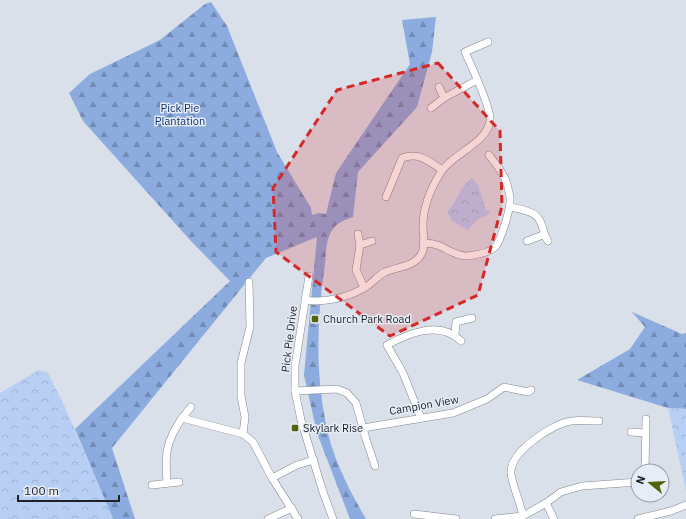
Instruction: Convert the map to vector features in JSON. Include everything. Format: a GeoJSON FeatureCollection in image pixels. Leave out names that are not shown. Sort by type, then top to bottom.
{"type":"FeatureCollection","features":[{"type":"Feature","properties":{"kind":"street"},"geometry":{"type":"LineString","coordinates":[[305,300],[326,300],[348,295],[364,288],[386,272],[403,270],[417,261],[424,250],[424,217],[431,189],[442,170],[484,135],[489,125],[490,119],[477,80],[465,52],[488,42]]}},
{"type":"Feature","properties":{"kind":"street"},"geometry":{"type":"LineString","coordinates":[[431,108],[444,98],[477,80]]}},
{"type":"Feature","properties":{"kind":"street"},"geometry":{"type":"LineString","coordinates":[[440,87],[444,98]]}},
{"type":"Feature","properties":{"kind":"street"},"geometry":{"type":"LineString","coordinates":[[386,197],[402,158],[411,155],[417,156],[426,159],[442,170]]}},
{"type":"Feature","properties":{"kind":"street"},"geometry":{"type":"LineString","coordinates":[[423,244],[432,242],[458,255],[467,256],[486,252],[495,247],[510,207],[510,200],[507,183],[503,174],[489,155]]}},
{"type":"Feature","properties":{"kind":"street"},"geometry":{"type":"LineString","coordinates":[[510,207],[536,215],[541,221],[543,235],[548,241]]}},
{"type":"Feature","properties":{"kind":"street"},"geometry":{"type":"LineString","coordinates":[[358,234],[360,245],[356,270],[364,288]]}},
{"type":"Feature","properties":{"kind":"street"},"geometry":{"type":"LineString","coordinates":[[527,241],[543,235]]}},
{"type":"Feature","properties":{"kind":"street"},"geometry":{"type":"LineString","coordinates":[[360,245],[372,241]]}},
{"type":"Feature","properties":{"kind":"street","name":"Pick Pie Drive"},"geometry":{"type":"LineString","coordinates":[[309,276],[295,366],[295,391],[301,420],[323,492],[333,519]]}},
{"type":"Feature","properties":{"kind":"street"},"geometry":{"type":"LineString","coordinates":[[242,434],[245,417],[241,396],[242,363],[250,327],[249,282]]}},
{"type":"Feature","properties":{"kind":"street"},"geometry":{"type":"LineString","coordinates":[[455,334],[456,322],[472,318]]}},
{"type":"Feature","properties":{"kind":"street"},"geometry":{"type":"LineString","coordinates":[[421,418],[409,385],[387,345],[406,335],[421,331],[435,330],[455,334],[461,341]]}},
{"type":"Feature","properties":{"kind":"street","name":"Campion View"},"geometry":{"type":"LineString","coordinates":[[363,428],[453,413],[487,399],[504,387],[528,392],[531,390]]}},
{"type":"Feature","properties":{"kind":"street"},"geometry":{"type":"LineString","coordinates":[[295,391],[337,389],[347,393],[356,402],[375,466]]}},
{"type":"Feature","properties":{"kind":"street"},"geometry":{"type":"LineString","coordinates":[[167,483],[165,458],[167,450],[175,429],[191,407]]}},
{"type":"Feature","properties":{"kind":"street"},"geometry":{"type":"LineString","coordinates":[[182,418],[242,434],[253,442],[272,478],[298,519]]}},
{"type":"Feature","properties":{"kind":"street"},"geometry":{"type":"LineString","coordinates":[[645,463],[646,418]]}},
{"type":"Feature","properties":{"kind":"street"},"geometry":{"type":"LineString","coordinates":[[523,516],[511,473],[514,459],[527,446],[551,429],[570,421],[599,421]]}},
{"type":"Feature","properties":{"kind":"street"},"geometry":{"type":"LineString","coordinates":[[630,432],[645,433]]}},
{"type":"Feature","properties":{"kind":"street"},"geometry":{"type":"LineString","coordinates":[[272,478],[297,465],[314,460]]}},
{"type":"Feature","properties":{"kind":"street"},"geometry":{"type":"LineString","coordinates":[[152,485],[179,482]]}},
{"type":"Feature","properties":{"kind":"street"},"geometry":{"type":"LineString","coordinates":[[495,519],[523,516],[546,503],[561,492],[582,486],[630,483]]}},
{"type":"Feature","properties":{"kind":"street"},"geometry":{"type":"LineString","coordinates":[[546,503],[554,519]]}},
{"type":"Feature","properties":{"kind":"street"},"geometry":{"type":"LineString","coordinates":[[638,519],[671,511],[686,505]]}},
{"type":"Feature","properties":{"kind":"street"},"geometry":{"type":"LineString","coordinates":[[268,519],[292,508]]}},
{"type":"Feature","properties":{"kind":"street"},"geometry":{"type":"LineString","coordinates":[[414,514],[456,519]]}},
{"type":"Feature","properties":{"kind":"highlighted area"},"geometry":{"type":"Polygon","coordinates":[[[438,63],[500,131],[502,206],[478,295],[390,336],[276,252],[273,188],[337,90],[438,63]]]}},
{"type":"Feature","properties":{"kind":"green space","name":"Pick Pie Plantation"},"geometry":{"type":"Polygon","coordinates":[[[211,2],[227,26],[277,152],[311,208],[312,215],[319,213],[326,214],[336,173],[410,64],[402,20],[436,17],[432,52],[417,107],[358,172],[353,217],[335,227],[329,237],[327,246],[320,304],[318,344],[322,404],[332,449],[347,485],[366,519],[350,519],[317,433],[304,375],[317,237],[266,258],[112,448],[135,519],[113,519],[75,429],[230,281],[190,240],[83,121],[69,93],[90,74],[160,40],[205,4],[211,2]]]}},
{"type":"Feature","properties":{"kind":"green space"},"geometry":{"type":"Polygon","coordinates":[[[472,178],[478,185],[486,210],[490,211],[489,214],[477,220],[468,230],[452,221],[447,212],[464,185],[472,178]]]}},
{"type":"Feature","properties":{"kind":"green space"},"geometry":{"type":"Polygon","coordinates":[[[632,312],[682,334],[686,333],[686,409],[668,408],[577,380],[630,349],[645,327],[632,312]]]}},
{"type":"Feature","properties":{"kind":"green space"},"geometry":{"type":"Polygon","coordinates":[[[39,370],[48,373],[64,405],[113,519],[0,519],[0,393],[39,370]]]}},
{"type":"Feature","properties":{"kind":"green space"},"geometry":{"type":"Polygon","coordinates":[[[668,408],[686,409],[686,490],[668,408]]]}},
{"type":"Feature","properties":{"kind":"place","name":"Church Park Road"},"geometry":{"type":"Point","coordinates":[315,319]}},
{"type":"Feature","properties":{"kind":"place","name":"Skylark Rise"},"geometry":{"type":"Point","coordinates":[295,428]}}]}
